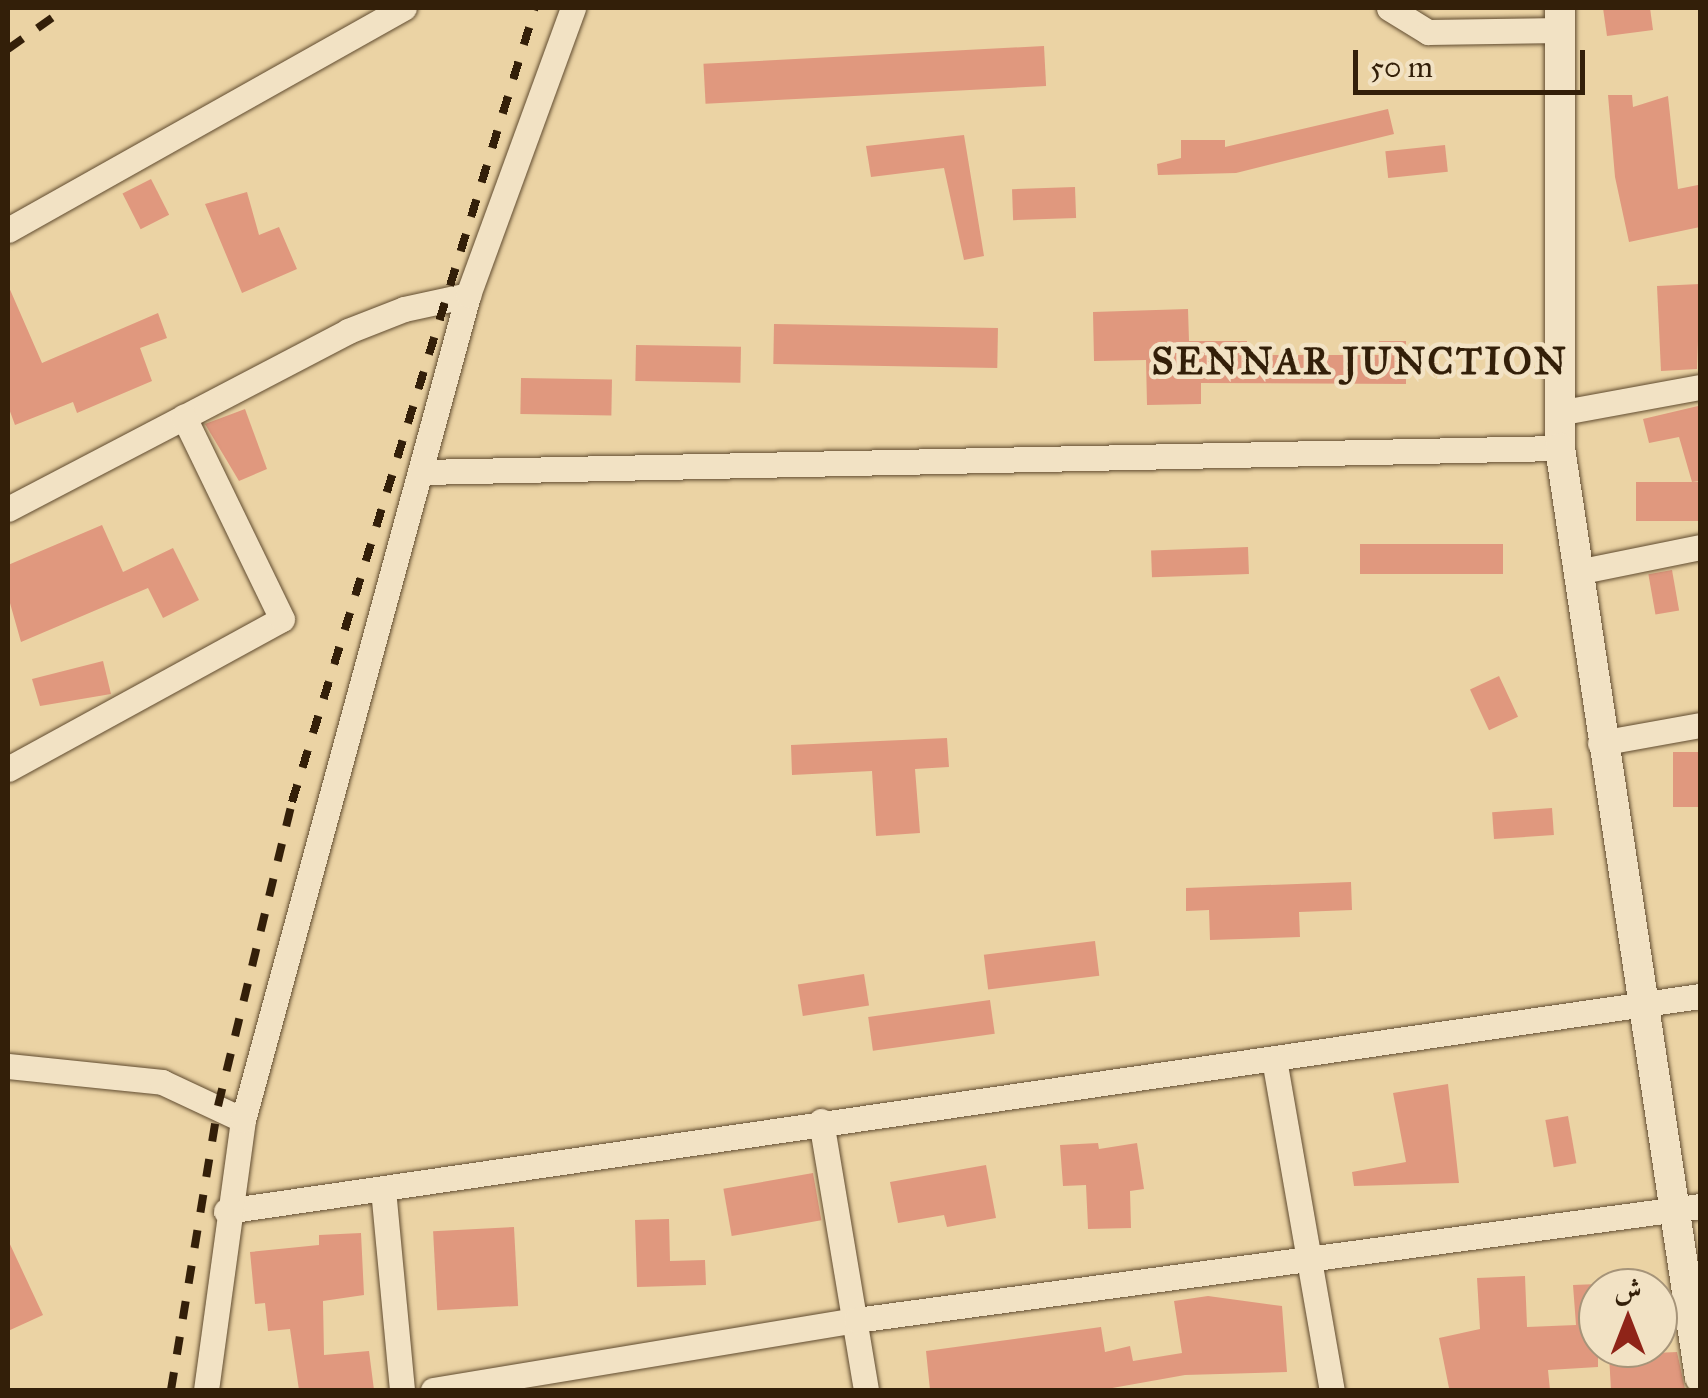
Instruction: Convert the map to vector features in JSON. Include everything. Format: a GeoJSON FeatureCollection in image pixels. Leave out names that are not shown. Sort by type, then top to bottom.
{"type":"FeatureCollection","features":[{"type":"Feature","properties":{"kind":"street"},"geometry":{"type":"LineString","coordinates":[[8,230],[404,8]]}},
{"type":"Feature","properties":{"kind":"street"},"geometry":{"type":"LineString","coordinates":[[206,1390],[226,1212],[243,1120],[468,295],[573,8]]}},
{"type":"Feature","properties":{"kind":"street"},"geometry":{"type":"LineString","coordinates":[[1389,8],[1428,32],[1561,19],[1560,448],[1640,1006],[1686,1208],[1700,1378]]}},
{"type":"Feature","properties":{"kind":"street"},"geometry":{"type":"LineString","coordinates":[[8,509],[379,318],[468,295]]}},
{"type":"Feature","properties":{"kind":"street"},"geometry":{"type":"LineString","coordinates":[[1558,413],[1700,387]]}},
{"type":"Feature","properties":{"kind":"street"},"geometry":{"type":"LineString","coordinates":[[8,769],[282,618],[184,417]]}},
{"type":"Feature","properties":{"kind":"street"},"geometry":{"type":"LineString","coordinates":[[422,472],[1560,448]]}},
{"type":"Feature","properties":{"kind":"street"},"geometry":{"type":"LineString","coordinates":[[1576,572],[1700,546]]}},
{"type":"Feature","properties":{"kind":"street"},"geometry":{"type":"LineString","coordinates":[[1600,743],[1700,725]]}},
{"type":"Feature","properties":{"kind":"street"},"geometry":{"type":"LineString","coordinates":[[226,1212],[822,1121],[1700,996]]}},
{"type":"Feature","properties":{"kind":"street"},"geometry":{"type":"LineString","coordinates":[[1274,1059],[1332,1390]]}},
{"type":"Feature","properties":{"kind":"street"},"geometry":{"type":"LineString","coordinates":[[8,1066],[162,1082],[243,1120]]}},
{"type":"Feature","properties":{"kind":"street"},"geometry":{"type":"LineString","coordinates":[[822,1121],[866,1390]]}},
{"type":"Feature","properties":{"kind":"street"},"geometry":{"type":"LineString","coordinates":[[383,1189],[402,1390]]}},
{"type":"Feature","properties":{"kind":"street"},"geometry":{"type":"LineString","coordinates":[[433,1390],[856,1320],[1310,1262],[1686,1208]]}},
{"type":"Feature","properties":{"kind":"building"},"geometry":{"type":"Polygon","coordinates":[[[1603,8],[1650,8],[1653,30],[1607,36],[1603,8]]]}},
{"type":"Feature","properties":{"kind":"building"},"geometry":{"type":"Polygon","coordinates":[[[1044,46],[1046,86],[706,104],[703,64],[1044,46]]]}},
{"type":"Feature","properties":{"kind":"building"},"geometry":{"type":"Polygon","coordinates":[[[1608,95],[1632,95],[1633,107],[1668,96],[1678,189],[1698,185],[1700,227],[1629,242],[1615,177],[1608,95]]]}},
{"type":"Feature","properties":{"kind":"building"},"geometry":{"type":"Polygon","coordinates":[[[1388,109],[1394,134],[1236,173],[1158,175],[1157,164],[1181,158],[1181,140],[1225,140],[1225,147],[1388,109]]]}},
{"type":"Feature","properties":{"kind":"building"},"geometry":{"type":"Polygon","coordinates":[[[964,135],[984,256],[964,260],[944,168],[871,177],[866,146],[964,135]]]}},
{"type":"Feature","properties":{"kind":"building"},"geometry":{"type":"Polygon","coordinates":[[[1445,145],[1448,172],[1388,178],[1385,151],[1445,145]]]}},
{"type":"Feature","properties":{"kind":"building"},"geometry":{"type":"Polygon","coordinates":[[[151,179],[169,215],[141,229],[122,194],[151,179]]]}},
{"type":"Feature","properties":{"kind":"building"},"geometry":{"type":"Polygon","coordinates":[[[1075,187],[1076,218],[1013,220],[1012,189],[1075,187]]]}},
{"type":"Feature","properties":{"kind":"building"},"geometry":{"type":"Polygon","coordinates":[[[247,192],[259,235],[279,227],[297,269],[242,293],[205,204],[247,192]]]}},
{"type":"Feature","properties":{"kind":"building"},"geometry":{"type":"Polygon","coordinates":[[[1700,284],[1697,369],[1661,371],[1657,286],[1700,284]]]}},
{"type":"Feature","properties":{"kind":"building"},"geometry":{"type":"Polygon","coordinates":[[[8,285],[42,363],[158,313],[167,338],[140,348],[152,381],[77,413],[73,402],[15,425],[8,406],[8,285]]]}},
{"type":"Feature","properties":{"kind":"building"},"geometry":{"type":"Polygon","coordinates":[[[1188,309],[1189,341],[1247,341],[1247,355],[1379,355],[1379,341],[1406,341],[1406,384],[1201,383],[1201,404],[1147,405],[1146,360],[1094,361],[1093,312],[1188,309]]]}},
{"type":"Feature","properties":{"kind":"building"},"geometry":{"type":"Polygon","coordinates":[[[774,324],[998,328],[997,368],[773,364],[774,324]]]}},
{"type":"Feature","properties":{"kind":"building"},"geometry":{"type":"Polygon","coordinates":[[[636,345],[741,347],[740,383],[635,381],[636,345]]]}},
{"type":"Feature","properties":{"kind":"building"},"geometry":{"type":"Polygon","coordinates":[[[521,378],[612,380],[611,416],[520,414],[521,378]]]}},
{"type":"Feature","properties":{"kind":"building"},"geometry":{"type":"Polygon","coordinates":[[[1698,406],[1700,481],[1692,482],[1679,437],[1649,443],[1643,419],[1698,406]]]}},
{"type":"Feature","properties":{"kind":"building"},"geometry":{"type":"Polygon","coordinates":[[[245,409],[267,469],[239,481],[205,424],[245,409]]]}},
{"type":"Feature","properties":{"kind":"building"},"geometry":{"type":"Polygon","coordinates":[[[1636,482],[1700,482],[1700,521],[1636,521],[1636,482]]]}},
{"type":"Feature","properties":{"kind":"building"},"geometry":{"type":"Polygon","coordinates":[[[102,525],[123,572],[173,548],[199,600],[163,618],[148,588],[21,642],[8,596],[8,565],[102,525]]]}},
{"type":"Feature","properties":{"kind":"building"},"geometry":{"type":"Polygon","coordinates":[[[1360,544],[1503,544],[1503,574],[1360,574],[1360,544]]]}},
{"type":"Feature","properties":{"kind":"building"},"geometry":{"type":"Polygon","coordinates":[[[1248,547],[1249,574],[1152,577],[1151,550],[1248,547]]]}},
{"type":"Feature","properties":{"kind":"building"},"geometry":{"type":"Polygon","coordinates":[[[1672,570],[1679,610],[1655,615],[1648,574],[1672,570]]]}},
{"type":"Feature","properties":{"kind":"building"},"geometry":{"type":"Polygon","coordinates":[[[103,661],[111,694],[40,706],[32,679],[103,661]]]}},
{"type":"Feature","properties":{"kind":"building"},"geometry":{"type":"Polygon","coordinates":[[[1499,676],[1518,717],[1489,730],[1470,690],[1499,676]]]}},
{"type":"Feature","properties":{"kind":"building"},"geometry":{"type":"Polygon","coordinates":[[[947,738],[949,767],[915,769],[920,833],[876,836],[872,771],[792,775],[791,745],[947,738]]]}},
{"type":"Feature","properties":{"kind":"building"},"geometry":{"type":"Polygon","coordinates":[[[1673,752],[1700,752],[1700,807],[1673,807],[1673,752]]]}},
{"type":"Feature","properties":{"kind":"building"},"geometry":{"type":"Polygon","coordinates":[[[1552,808],[1554,835],[1494,839],[1492,812],[1552,808]]]}},
{"type":"Feature","properties":{"kind":"building"},"geometry":{"type":"Polygon","coordinates":[[[1351,882],[1352,910],[1299,912],[1300,937],[1210,940],[1209,910],[1186,911],[1186,888],[1351,882]]]}},
{"type":"Feature","properties":{"kind":"building"},"geometry":{"type":"Polygon","coordinates":[[[1095,941],[1099,976],[988,989],[984,955],[1095,941]]]}},
{"type":"Feature","properties":{"kind":"building"},"geometry":{"type":"Polygon","coordinates":[[[864,974],[869,1006],[803,1016],[798,984],[864,974]]]}},
{"type":"Feature","properties":{"kind":"building"},"geometry":{"type":"Polygon","coordinates":[[[990,1000],[995,1034],[873,1051],[868,1017],[990,1000]]]}},
{"type":"Feature","properties":{"kind":"building"},"geometry":{"type":"Polygon","coordinates":[[[1448,1084],[1459,1183],[1354,1186],[1352,1172],[1406,1162],[1393,1093],[1448,1084]]]}},
{"type":"Feature","properties":{"kind":"building"},"geometry":{"type":"Polygon","coordinates":[[[1568,1116],[1576,1163],[1554,1167],[1545,1120],[1568,1116]]]}},
{"type":"Feature","properties":{"kind":"building"},"geometry":{"type":"Polygon","coordinates":[[[1098,1143],[1099,1149],[1137,1143],[1144,1189],[1130,1191],[1131,1228],[1088,1229],[1086,1185],[1063,1186],[1060,1145],[1098,1143]]]}},
{"type":"Feature","properties":{"kind":"building"},"geometry":{"type":"Polygon","coordinates":[[[986,1165],[996,1218],[947,1227],[944,1215],[898,1223],[890,1182],[986,1165]]]}},
{"type":"Feature","properties":{"kind":"building"},"geometry":{"type":"Polygon","coordinates":[[[813,1173],[821,1220],[732,1236],[723,1189],[813,1173]]]}},
{"type":"Feature","properties":{"kind":"building"},"geometry":{"type":"Polygon","coordinates":[[[669,1219],[670,1261],[705,1260],[706,1285],[637,1287],[635,1220],[669,1219]]]}},
{"type":"Feature","properties":{"kind":"building"},"geometry":{"type":"Polygon","coordinates":[[[514,1227],[518,1306],[437,1310],[433,1231],[514,1227]]]}},
{"type":"Feature","properties":{"kind":"building"},"geometry":{"type":"Polygon","coordinates":[[[361,1233],[364,1295],[323,1301],[324,1355],[369,1351],[374,1390],[299,1390],[290,1329],[268,1331],[265,1303],[255,1304],[250,1252],[319,1245],[319,1235],[361,1233]]]}},
{"type":"Feature","properties":{"kind":"building"},"geometry":{"type":"Polygon","coordinates":[[[8,1240],[43,1315],[8,1331],[8,1240]]]}},
{"type":"Feature","properties":{"kind":"building"},"geometry":{"type":"Polygon","coordinates":[[[1525,1276],[1527,1327],[1576,1325],[1573,1285],[1578,1285],[1578,1368],[1581,1368],[1548,1370],[1550,1390],[1449,1388],[1439,1338],[1480,1329],[1477,1278],[1525,1276]]]}},
{"type":"Feature","properties":{"kind":"building"},"geometry":{"type":"Polygon","coordinates":[[[1208,1296],[1282,1306],[1287,1372],[1185,1375],[1101,1390],[930,1390],[926,1351],[1101,1327],[1105,1352],[1130,1346],[1133,1361],[1182,1353],[1174,1301],[1208,1296]]]}},
{"type":"Feature","properties":{"kind":"building"},"geometry":{"type":"Polygon","coordinates":[[[1678,1357],[1685,1389],[1611,1390],[1610,1368],[1678,1368],[1678,1357]]]}},
{"type":"Feature","properties":{"kind":"railway"},"geometry":{"type":"LineString","coordinates":[[8,49],[66,8]]}},
{"type":"Feature","properties":{"kind":"railway"},"geometry":{"type":"LineString","coordinates":[[171,1390],[218,1106],[292,802],[535,8]]}},
{"type":"Feature","properties":{"kind":"district","name":"SENNAR JUNCTION"},"geometry":{"type":"Point","coordinates":[1360,362]}}]}
